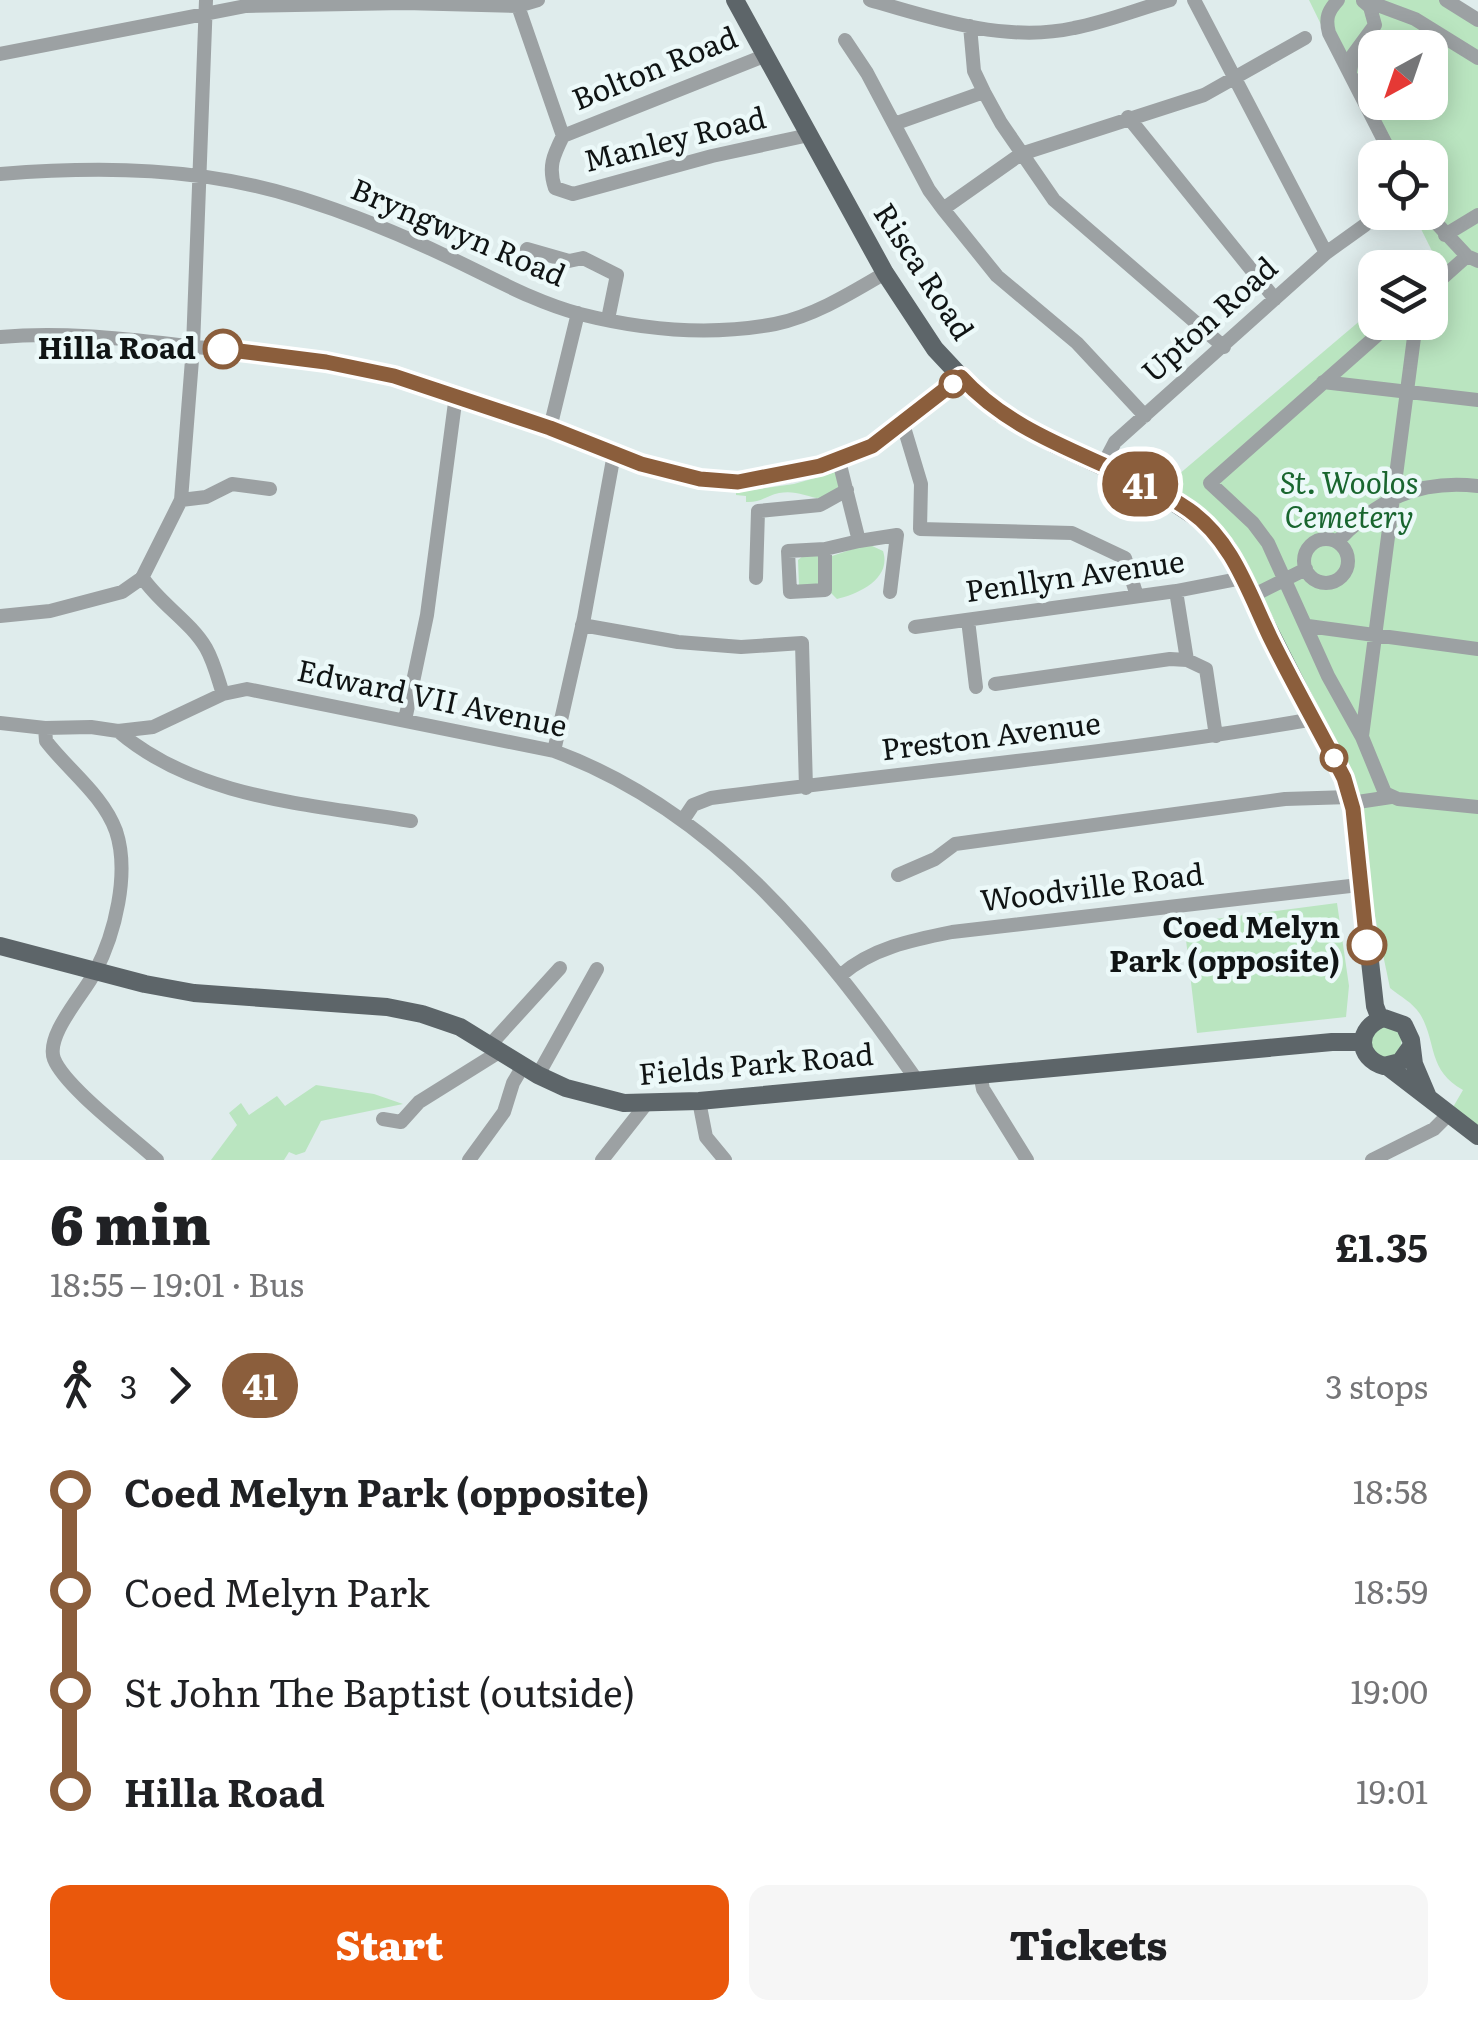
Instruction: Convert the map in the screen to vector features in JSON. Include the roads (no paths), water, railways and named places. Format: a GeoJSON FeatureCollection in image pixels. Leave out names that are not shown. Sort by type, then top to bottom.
{"type":"FeatureCollection","features":[{"type":"Feature","properties":{"kind":"main road","name":"Risca Road"},"geometry":{"type":"LineString","coordinates":[[735,0],[885,273],[924,334],[961,377],[1014,422],[1190,511],[1227,547],[1344,778],[1375,1006],[1380,1018]]}},
{"type":"Feature","properties":{"kind":"main road","name":"Fields Park Road"},"geometry":{"type":"LineString","coordinates":[[0,946],[194,993],[387,1007],[460,1027],[531,1071],[597,1097],[647,1103],[1362,1042]]}},
{"type":"Feature","properties":{"kind":"main road"},"geometry":{"type":"LineString","coordinates":[[1428,1096],[1404,1025],[1391,1018],[1380,1018],[1365,1030],[1362,1042],[1369,1059],[1387,1066],[1478,1136]]}},
{"type":"Feature","properties":{"kind":"main road"},"geometry":{"type":"LineString","coordinates":[[1387,1066],[1400,1062],[1410,1048]]}},
{"type":"Feature","properties":{"kind":"street"},"geometry":{"type":"LineString","coordinates":[[0,54],[206,6],[405,1],[518,6],[538,0]]}},
{"type":"Feature","properties":{"kind":"street"},"geometry":{"type":"LineString","coordinates":[[870,0],[970,26],[1046,32],[1074,28],[1170,0]]}},
{"type":"Feature","properties":{"kind":"street"},"geometry":{"type":"LineString","coordinates":[[1194,0],[1326,253]]}},
{"type":"Feature","properties":{"kind":"street"},"geometry":{"type":"LineString","coordinates":[[1338,0],[1326,21],[1329,33],[1384,140]]}},
{"type":"Feature","properties":{"kind":"street"},"geometry":{"type":"LineString","coordinates":[[1363,0],[1370,7],[1375,26],[1372,30]]}},
{"type":"Feature","properties":{"kind":"street"},"geometry":{"type":"LineString","coordinates":[[1363,0],[1415,20],[1478,58]]}},
{"type":"Feature","properties":{"kind":"street"},"geometry":{"type":"LineString","coordinates":[[1446,0],[1478,20]]}},
{"type":"Feature","properties":{"kind":"street"},"geometry":{"type":"LineString","coordinates":[[0,616],[50,611],[122,592],[142,577],[181,500],[193,346],[206,6]]}},
{"type":"Feature","properties":{"kind":"street"},"geometry":{"type":"LineString","coordinates":[[518,6],[562,136]]}},
{"type":"Feature","properties":{"kind":"street"},"geometry":{"type":"LineString","coordinates":[[970,26],[974,71],[984,92],[1054,200],[1224,346]]}},
{"type":"Feature","properties":{"kind":"street"},"geometry":{"type":"LineString","coordinates":[[1329,33],[1342,42],[1358,41]]}},
{"type":"Feature","properties":{"kind":"street"},"geometry":{"type":"LineString","coordinates":[[943,209],[1022,154],[1204,95],[1305,38]]}},
{"type":"Feature","properties":{"kind":"street"},"geometry":{"type":"LineString","coordinates":[[844,40],[943,209],[997,276],[1077,343],[1145,416]]}},
{"type":"Feature","properties":{"kind":"street"},"geometry":{"type":"LineString","coordinates":[[1350,72],[1358,50]]}},
{"type":"Feature","properties":{"kind":"street","name":"Bolton Road"},"geometry":{"type":"LineString","coordinates":[[556,188],[550,173],[551,159],[562,136],[764,56]]}},
{"type":"Feature","properties":{"kind":"street"},"geometry":{"type":"LineString","coordinates":[[894,124],[984,92]]}},
{"type":"Feature","properties":{"kind":"street"},"geometry":{"type":"LineString","coordinates":[[1128,117],[1275,299]]}},
{"type":"Feature","properties":{"kind":"street","name":"Manley Road"},"geometry":{"type":"LineString","coordinates":[[556,188],[572,194],[712,156],[809,135]]}},
{"type":"Feature","properties":{"kind":"street","name":"Bryngwyn Road"},"geometry":{"type":"LineString","coordinates":[[0,174],[132,169],[252,184],[360,218],[578,313],[645,327],[702,331],[777,324],[827,306],[885,273]]}},
{"type":"Feature","properties":{"kind":"street"},"geometry":{"type":"LineString","coordinates":[[1444,235],[1478,214]]}},
{"type":"Feature","properties":{"kind":"street","name":"Upton Road"},"geometry":{"type":"LineString","coordinates":[[1102,466],[1115,442],[1326,253],[1358,230]]}},
{"type":"Feature","properties":{"kind":"street"},"geometry":{"type":"LineString","coordinates":[[1440,230],[1473,258],[1448,276]]}},
{"type":"Feature","properties":{"kind":"street"},"geometry":{"type":"LineString","coordinates":[[527,248],[568,261],[582,258],[617,274],[608,319]]}},
{"type":"Feature","properties":{"kind":"street"},"geometry":{"type":"LineString","coordinates":[[550,428],[578,313]]}},
{"type":"Feature","properties":{"kind":"street"},"geometry":{"type":"LineString","coordinates":[[0,337],[60,334],[326,362],[456,395],[614,454],[700,479],[738,482],[839,461],[872,446],[961,377]]}},
{"type":"Feature","properties":{"kind":"street"},"geometry":{"type":"LineString","coordinates":[[1371,340],[1210,482],[1268,543],[1328,676],[1362,737],[1385,793],[1391,797]]}},
{"type":"Feature","properties":{"kind":"street"},"geometry":{"type":"LineString","coordinates":[[1362,737],[1413,340]]}},
{"type":"Feature","properties":{"kind":"street"},"geometry":{"type":"LineString","coordinates":[[1323,382],[1478,400]]}},
{"type":"Feature","properties":{"kind":"street"},"geometry":{"type":"LineString","coordinates":[[405,720],[427,615],[456,395]]}},
{"type":"Feature","properties":{"kind":"street"},"geometry":{"type":"LineString","coordinates":[[903,424],[921,484],[920,529],[1072,534],[1125,558],[1137,596]]}},
{"type":"Feature","properties":{"kind":"street"},"geometry":{"type":"LineString","coordinates":[[554,751],[614,454]]}},
{"type":"Feature","properties":{"kind":"street"},"geometry":{"type":"LineString","coordinates":[[839,461],[860,541]]}},
{"type":"Feature","properties":{"kind":"street"},"geometry":{"type":"LineString","coordinates":[[181,500],[206,497],[232,484],[270,489]]}},
{"type":"Feature","properties":{"kind":"street"},"geometry":{"type":"LineString","coordinates":[[1337,542],[1366,513],[1394,496],[1429,487],[1478,486]]}},
{"type":"Feature","properties":{"kind":"street"},"geometry":{"type":"LineString","coordinates":[[756,578],[758,510],[820,505],[846,490]]}},
{"type":"Feature","properties":{"kind":"street"},"geometry":{"type":"LineString","coordinates":[[825,549],[897,535],[890,592]]}},
{"type":"Feature","properties":{"kind":"street"},"geometry":{"type":"LineString","coordinates":[[1322,539],[1337,542],[1348,558],[1339,578],[1323,582],[1306,569],[1305,555],[1322,539]]}},
{"type":"Feature","properties":{"kind":"street"},"geometry":{"type":"LineString","coordinates":[[1252,596],[1306,569]]}},
{"type":"Feature","properties":{"kind":"street"},"geometry":{"type":"LineString","coordinates":[[0,724],[118,731],[153,727],[223,694],[207,650],[194,631],[156,598],[142,577]]}},
{"type":"Feature","properties":{"kind":"street","name":"Penllyn Avenue"},"geometry":{"type":"LineString","coordinates":[[914,627],[1176,591],[1242,578]]}},
{"type":"Feature","properties":{"kind":"street"},"geometry":{"type":"LineString","coordinates":[[1176,591],[1187,660]]}},
{"type":"Feature","properties":{"kind":"street"},"geometry":{"type":"LineString","coordinates":[[968,620],[976,687]]}},
{"type":"Feature","properties":{"kind":"street"},"geometry":{"type":"LineString","coordinates":[[582,625],[741,647],[802,643],[806,788]]}},
{"type":"Feature","properties":{"kind":"street"},"geometry":{"type":"LineString","coordinates":[[1308,626],[1478,649]]}},
{"type":"Feature","properties":{"kind":"street"},"geometry":{"type":"LineString","coordinates":[[995,684],[1170,659],[1187,660],[1206,670],[1216,736]]}},
{"type":"Feature","properties":{"kind":"street","name":"Edward VII Avenue"},"geometry":{"type":"LineString","coordinates":[[223,694],[247,689],[554,751],[582,762],[683,820],[762,886],[841,975],[916,1078]]}},
{"type":"Feature","properties":{"kind":"street","name":"Preston Avenue"},"geometry":{"type":"LineString","coordinates":[[683,820],[692,806],[712,798],[1216,736],[1314,719]]}},
{"type":"Feature","properties":{"kind":"street"},"geometry":{"type":"LineString","coordinates":[[45,728],[46,741],[100,803],[117,834],[121,863],[113,923],[96,970],[51,1046],[52,1056],[64,1076],[157,1160]]}},
{"type":"Feature","properties":{"kind":"street"},"geometry":{"type":"LineString","coordinates":[[118,731],[139,750],[216,786],[410,821]]}},
{"type":"Feature","properties":{"kind":"street"},"geometry":{"type":"LineString","coordinates":[[898,875],[934,859],[955,844],[1285,799],[1391,797],[1478,805]]}},
{"type":"Feature","properties":{"kind":"street","name":"Woodville Road"},"geometry":{"type":"LineString","coordinates":[[841,975],[857,961],[890,947],[952,932],[1359,885]]}},
{"type":"Feature","properties":{"kind":"street"},"geometry":{"type":"LineString","coordinates":[[383,1119],[401,1122],[419,1102],[494,1049],[560,968]]}},
{"type":"Feature","properties":{"kind":"street"},"geometry":{"type":"LineString","coordinates":[[468,1160],[504,1112],[512,1083],[531,1071],[597,969]]}},
{"type":"Feature","properties":{"kind":"street"},"geometry":{"type":"LineString","coordinates":[[980,1074],[983,1089],[1028,1160]]}},
{"type":"Feature","properties":{"kind":"street"},"geometry":{"type":"LineString","coordinates":[[699,1101],[706,1137],[724,1160]]}},
{"type":"Feature","properties":{"kind":"street"},"geometry":{"type":"LineString","coordinates":[[602,1160],[647,1103]]}},
{"type":"Feature","properties":{"kind":"street"},"geometry":{"type":"LineString","coordinates":[[1372,1160],[1434,1129],[1449,1114]]}},
{"type":"Feature","properties":{"kind":"place","name":"Hilla Road"},"geometry":{"type":"Point","coordinates":[223,349]}},
{"type":"Feature","properties":{"kind":"place","name":"Coed Melyn Park (opposite)"},"geometry":{"type":"Point","coordinates":[1367,945]}},
{"type":"Feature","properties":{"kind":"park label","name":"St. Woolos Cemetery"},"geometry":{"type":"Point","coordinates":[1349,501]}}]}
